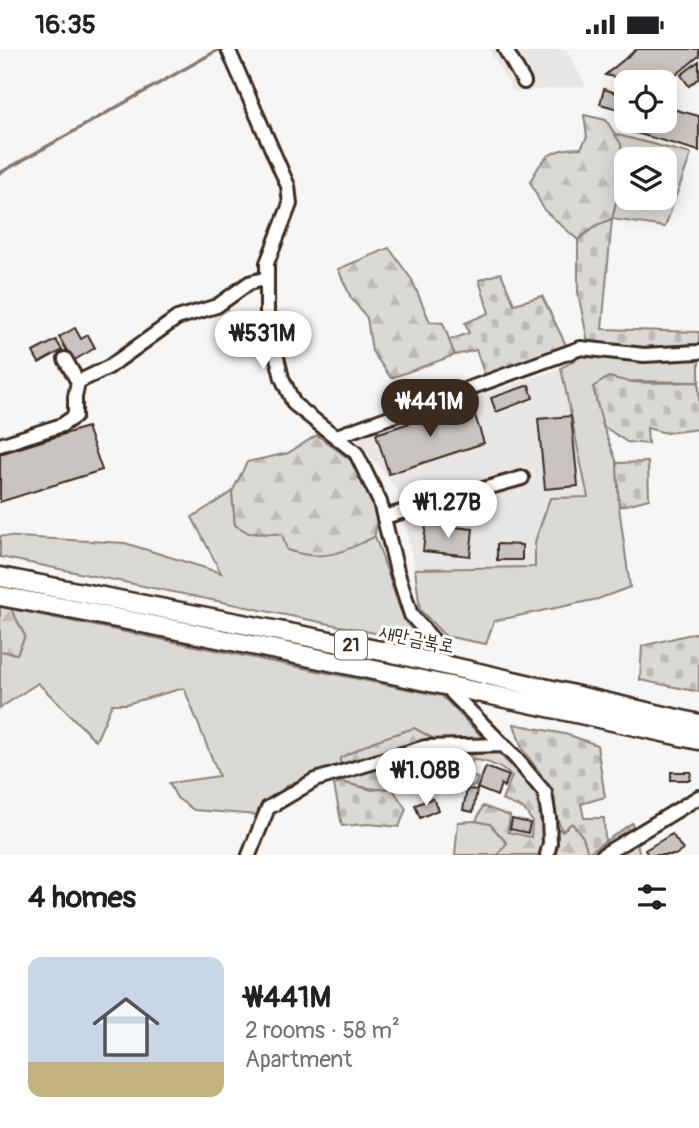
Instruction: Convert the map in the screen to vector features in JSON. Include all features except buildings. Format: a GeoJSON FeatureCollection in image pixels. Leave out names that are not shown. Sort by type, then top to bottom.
{"type":"FeatureCollection","features":[{"type":"Feature","properties":{"kind":"highway","name":"새만금북로"},"geometry":{"type":"LineString","coordinates":[[0,577],[397,654],[699,724]]}},
{"type":"Feature","properties":{"kind":"highway","name":"새만금북로"},"geometry":{"type":"LineString","coordinates":[[0,596],[395,673],[699,740]]}},
{"type":"Feature","properties":{"kind":"street"},"geometry":{"type":"LineString","coordinates":[[228,49],[288,186],[290,204],[267,263],[267,316],[282,379],[294,404],[356,453],[380,502],[411,615],[434,641]]}},
{"type":"Feature","properties":{"kind":"street"},"geometry":{"type":"LineString","coordinates":[[505,49],[524,82]]}},
{"type":"Feature","properties":{"kind":"street"},"geometry":{"type":"LineString","coordinates":[[78,382],[109,367],[177,318],[216,306],[249,283],[267,278]]}},
{"type":"Feature","properties":{"kind":"street"},"geometry":{"type":"LineString","coordinates":[[337,436],[581,348],[644,355],[699,352]]}},
{"type":"Feature","properties":{"kind":"street"},"geometry":{"type":"LineString","coordinates":[[0,445],[62,425],[75,416],[78,382],[65,359]]}},
{"type":"Feature","properties":{"kind":"street"},"geometry":{"type":"LineString","coordinates":[[384,517],[522,478]]}},
{"type":"Feature","properties":{"kind":"street"},"geometry":{"type":"LineString","coordinates":[[452,693],[545,793],[550,818],[547,855]]}},
{"type":"Feature","properties":{"kind":"street"},"geometry":{"type":"LineString","coordinates":[[249,855],[268,808],[315,780],[425,747],[503,745]]}},
{"type":"Feature","properties":{"kind":"street"},"geometry":{"type":"LineString","coordinates":[[603,855],[699,797]]}},
{"type":"Feature","properties":{"kind":"shaded area"},"geometry":{"type":"Polygon","coordinates":[[[488,49],[566,49],[586,86],[514,92],[488,49]]]}},
{"type":"Feature","properties":{"kind":"shaded area"},"geometry":{"type":"Polygon","coordinates":[[[561,368],[588,497],[535,542],[536,567],[415,569],[398,491],[355,437],[561,368]]]}},
{"type":"Feature","properties":{"kind":"green space"},"geometry":{"type":"Polygon","coordinates":[[[584,115],[606,120],[621,147],[614,147],[612,219],[597,225],[578,240],[544,210],[530,182],[549,155],[562,150],[581,148],[587,137],[584,115]]]}},
{"type":"Feature","properties":{"kind":"green space"},"geometry":{"type":"Polygon","coordinates":[[[614,134],[664,147],[620,147],[614,134]]]}},
{"type":"Feature","properties":{"kind":"green space"},"geometry":{"type":"Polygon","coordinates":[[[677,150],[691,154],[677,193],[677,150]]]}},
{"type":"Feature","properties":{"kind":"green space"},"geometry":{"type":"Polygon","coordinates":[[[615,210],[671,210],[665,227],[612,219],[615,210]]]}},
{"type":"Feature","properties":{"kind":"green space"},"geometry":{"type":"Polygon","coordinates":[[[612,219],[602,329],[699,332],[699,344],[643,347],[588,342],[578,293],[578,240],[597,225],[612,219]]]}},
{"type":"Feature","properties":{"kind":"green space"},"geometry":{"type":"Polygon","coordinates":[[[389,248],[412,280],[430,322],[443,323],[455,355],[391,378],[372,351],[367,318],[351,298],[338,269],[389,248]]]}},
{"type":"Feature","properties":{"kind":"green space"},"geometry":{"type":"Polygon","coordinates":[[[501,273],[514,304],[542,296],[566,345],[485,376],[476,350],[455,355],[449,340],[469,333],[465,323],[489,313],[479,280],[501,273]]]}},
{"type":"Feature","properties":{"kind":"green space"},"geometry":{"type":"Polygon","coordinates":[[[584,355],[647,362],[699,358],[699,382],[623,381],[609,377],[593,387],[603,426],[617,463],[619,507],[630,587],[598,599],[494,621],[486,644],[445,636],[420,610],[415,569],[535,567],[535,542],[550,498],[588,497],[561,368],[584,355]]]}},
{"type":"Feature","properties":{"kind":"green space"},"geometry":{"type":"Polygon","coordinates":[[[609,377],[642,383],[699,382],[699,429],[666,433],[647,428],[648,444],[627,442],[603,426],[593,387],[609,377]]]}},
{"type":"Feature","properties":{"kind":"green space"},"geometry":{"type":"Polygon","coordinates":[[[317,435],[353,462],[377,514],[375,536],[343,551],[311,555],[287,550],[282,534],[249,533],[235,525],[232,492],[247,462],[288,453],[317,435]]]}},
{"type":"Feature","properties":{"kind":"green space"},"geometry":{"type":"Polygon","coordinates":[[[648,462],[649,499],[619,507],[617,463],[648,462]]]}},
{"type":"Feature","properties":{"kind":"green space"},"geometry":{"type":"Polygon","coordinates":[[[232,492],[235,525],[250,533],[362,543],[375,536],[400,609],[424,643],[0,557],[0,536],[125,543],[221,573],[192,517],[232,492]]]}},
{"type":"Feature","properties":{"kind":"green space"},"geometry":{"type":"Polygon","coordinates":[[[0,607],[11,609],[25,636],[17,654],[0,651],[0,607]]]}},
{"type":"Feature","properties":{"kind":"green space"},"geometry":{"type":"Polygon","coordinates":[[[11,609],[442,696],[484,739],[434,739],[414,728],[341,758],[341,764],[287,785],[258,815],[194,810],[177,798],[169,783],[219,776],[184,688],[126,704],[112,704],[96,741],[38,683],[0,708],[0,651],[17,654],[25,636],[11,609]]]}},
{"type":"Feature","properties":{"kind":"green space"},"geometry":{"type":"Polygon","coordinates":[[[699,632],[699,692],[640,680],[642,646],[699,632]]]}},
{"type":"Feature","properties":{"kind":"green space"},"geometry":{"type":"Polygon","coordinates":[[[514,724],[569,735],[597,745],[605,797],[581,804],[584,818],[604,818],[605,841],[588,853],[583,837],[572,823],[562,831],[541,774],[522,749],[514,724]]]}},
{"type":"Feature","properties":{"kind":"green space"},"geometry":{"type":"Polygon","coordinates":[[[414,728],[434,739],[433,770],[400,787],[367,788],[341,782],[340,758],[374,741],[414,728]]]}},
{"type":"Feature","properties":{"kind":"green space"},"geometry":{"type":"Polygon","coordinates":[[[499,753],[537,793],[540,819],[562,831],[572,823],[583,837],[588,853],[632,823],[640,855],[498,855],[507,843],[490,824],[476,821],[483,806],[510,816],[508,832],[531,837],[532,821],[524,809],[502,800],[512,776],[494,765],[472,760],[472,777],[478,778],[475,786],[462,787],[456,782],[463,755],[499,753]]]}},
{"type":"Feature","properties":{"kind":"green space"},"geometry":{"type":"Polygon","coordinates":[[[341,782],[372,790],[392,788],[406,809],[399,827],[369,824],[342,826],[334,785],[341,782]]]}},
{"type":"Feature","properties":{"kind":"green space"},"geometry":{"type":"Polygon","coordinates":[[[476,821],[490,824],[507,843],[498,855],[455,855],[458,822],[476,821]]]}},
{"type":"Feature","properties":{"kind":"waterway"},"geometry":{"type":"LineString","coordinates":[[0,173],[218,50]]}},
{"type":"Feature","properties":{"kind":"tunnel"},"geometry":{"type":"LineString","coordinates":[[434,641],[444,670]]}}]}
